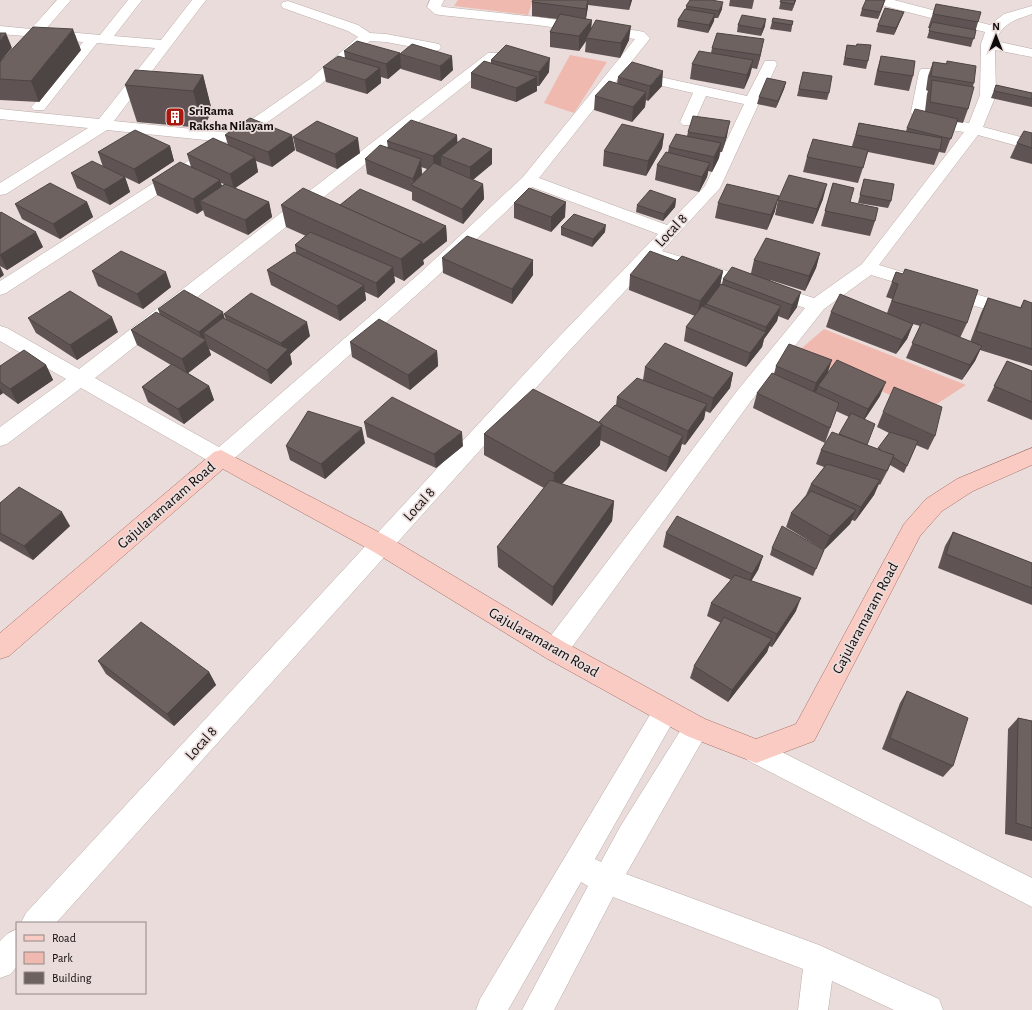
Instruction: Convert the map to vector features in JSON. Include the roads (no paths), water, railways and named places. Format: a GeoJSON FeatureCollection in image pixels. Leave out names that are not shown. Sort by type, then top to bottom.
{"type":"FeatureCollection","features":[{"type":"Feature","properties":{"kind":"main road","name":"Gajularamaram Road"},"geometry":{"type":"LineString","coordinates":[[0,648],[221,458],[382,545],[555,650],[696,728],[756,751],[804,733],[912,530],[934,505],[965,485],[1032,456]]}},
{"type":"Feature","properties":{"kind":"street"},"geometry":{"type":"LineString","coordinates":[[0,89],[64,0]]}},
{"type":"Feature","properties":{"kind":"street"},"geometry":{"type":"LineString","coordinates":[[40,107],[135,0]]}},
{"type":"Feature","properties":{"kind":"street"},"geometry":{"type":"LineString","coordinates":[[0,190],[103,125],[166,45],[199,0]]}},
{"type":"Feature","properties":{"kind":"street"},"geometry":{"type":"LineString","coordinates":[[0,333],[221,458],[426,277],[529,180],[643,38],[639,35],[537,21],[440,11],[434,7],[437,0]]}},
{"type":"Feature","properties":{"kind":"street"},"geometry":{"type":"LineString","coordinates":[[878,0],[990,37],[1032,53]]}},
{"type":"Feature","properties":{"kind":"street"},"geometry":{"type":"LineString","coordinates":[[288,5],[353,28],[367,37],[386,38],[434,47]]}},
{"type":"Feature","properties":{"kind":"street"},"geometry":{"type":"LineString","coordinates":[[555,650],[744,396],[817,305],[868,268],[974,129],[988,95],[990,37],[1009,17],[1032,10]]}},
{"type":"Feature","properties":{"kind":"street"},"geometry":{"type":"LineString","coordinates":[[0,30],[166,45]]}},
{"type":"Feature","properties":{"kind":"street"},"geometry":{"type":"LineString","coordinates":[[149,43],[159,30]]}},
{"type":"Feature","properties":{"kind":"street"},"geometry":{"type":"LineString","coordinates":[[0,73],[41,34]]}},
{"type":"Feature","properties":{"kind":"street"},"geometry":{"type":"LineString","coordinates":[[0,288],[234,138],[315,82],[367,37]]}},
{"type":"Feature","properties":{"kind":"street"},"geometry":{"type":"LineString","coordinates":[[0,438],[80,379],[493,56]]}},
{"type":"Feature","properties":{"kind":"street","name":"Local 8"},"geometry":{"type":"LineString","coordinates":[[37,922],[562,346],[712,188],[770,64]]}},
{"type":"Feature","properties":{"kind":"street"},"geometry":{"type":"LineString","coordinates":[[615,71],[753,102]]}},
{"type":"Feature","properties":{"kind":"street"},"geometry":{"type":"LineString","coordinates":[[926,72],[919,112],[920,117],[932,123],[974,129],[1032,145]]}},
{"type":"Feature","properties":{"kind":"street"},"geometry":{"type":"LineString","coordinates":[[688,122],[701,91]]}},
{"type":"Feature","properties":{"kind":"street"},"geometry":{"type":"LineString","coordinates":[[0,114],[234,138]]}},
{"type":"Feature","properties":{"kind":"street"},"geometry":{"type":"LineString","coordinates":[[529,180],[669,232]]}},
{"type":"Feature","properties":{"kind":"street"},"geometry":{"type":"LineString","coordinates":[[651,252],[817,305]]}},
{"type":"Feature","properties":{"kind":"street"},"geometry":{"type":"LineString","coordinates":[[868,268],[1032,317]]}},
{"type":"Feature","properties":{"kind":"street"},"geometry":{"type":"LineString","coordinates":[[491,1010],[666,711]]}},
{"type":"Feature","properties":{"kind":"street"},"geometry":{"type":"LineString","coordinates":[[537,1010],[630,837],[696,728]]}},
{"type":"Feature","properties":{"kind":"street"},"geometry":{"type":"LineString","coordinates":[[756,751],[1032,893]]}},
{"type":"Feature","properties":{"kind":"street"},"geometry":{"type":"LineString","coordinates":[[576,864],[607,881],[819,960],[928,1010]]}},
{"type":"Feature","properties":{"kind":"street"},"geometry":{"type":"LineString","coordinates":[[0,962],[16,945]]}},
{"type":"Feature","properties":{"kind":"street"},"geometry":{"type":"LineString","coordinates":[[813,1010],[819,960]]}},
{"type":"Feature","properties":{"kind":"place","name":"SriRama Raksha Nilayam"},"geometry":{"type":"Point","coordinates":[175,117]}}]}
